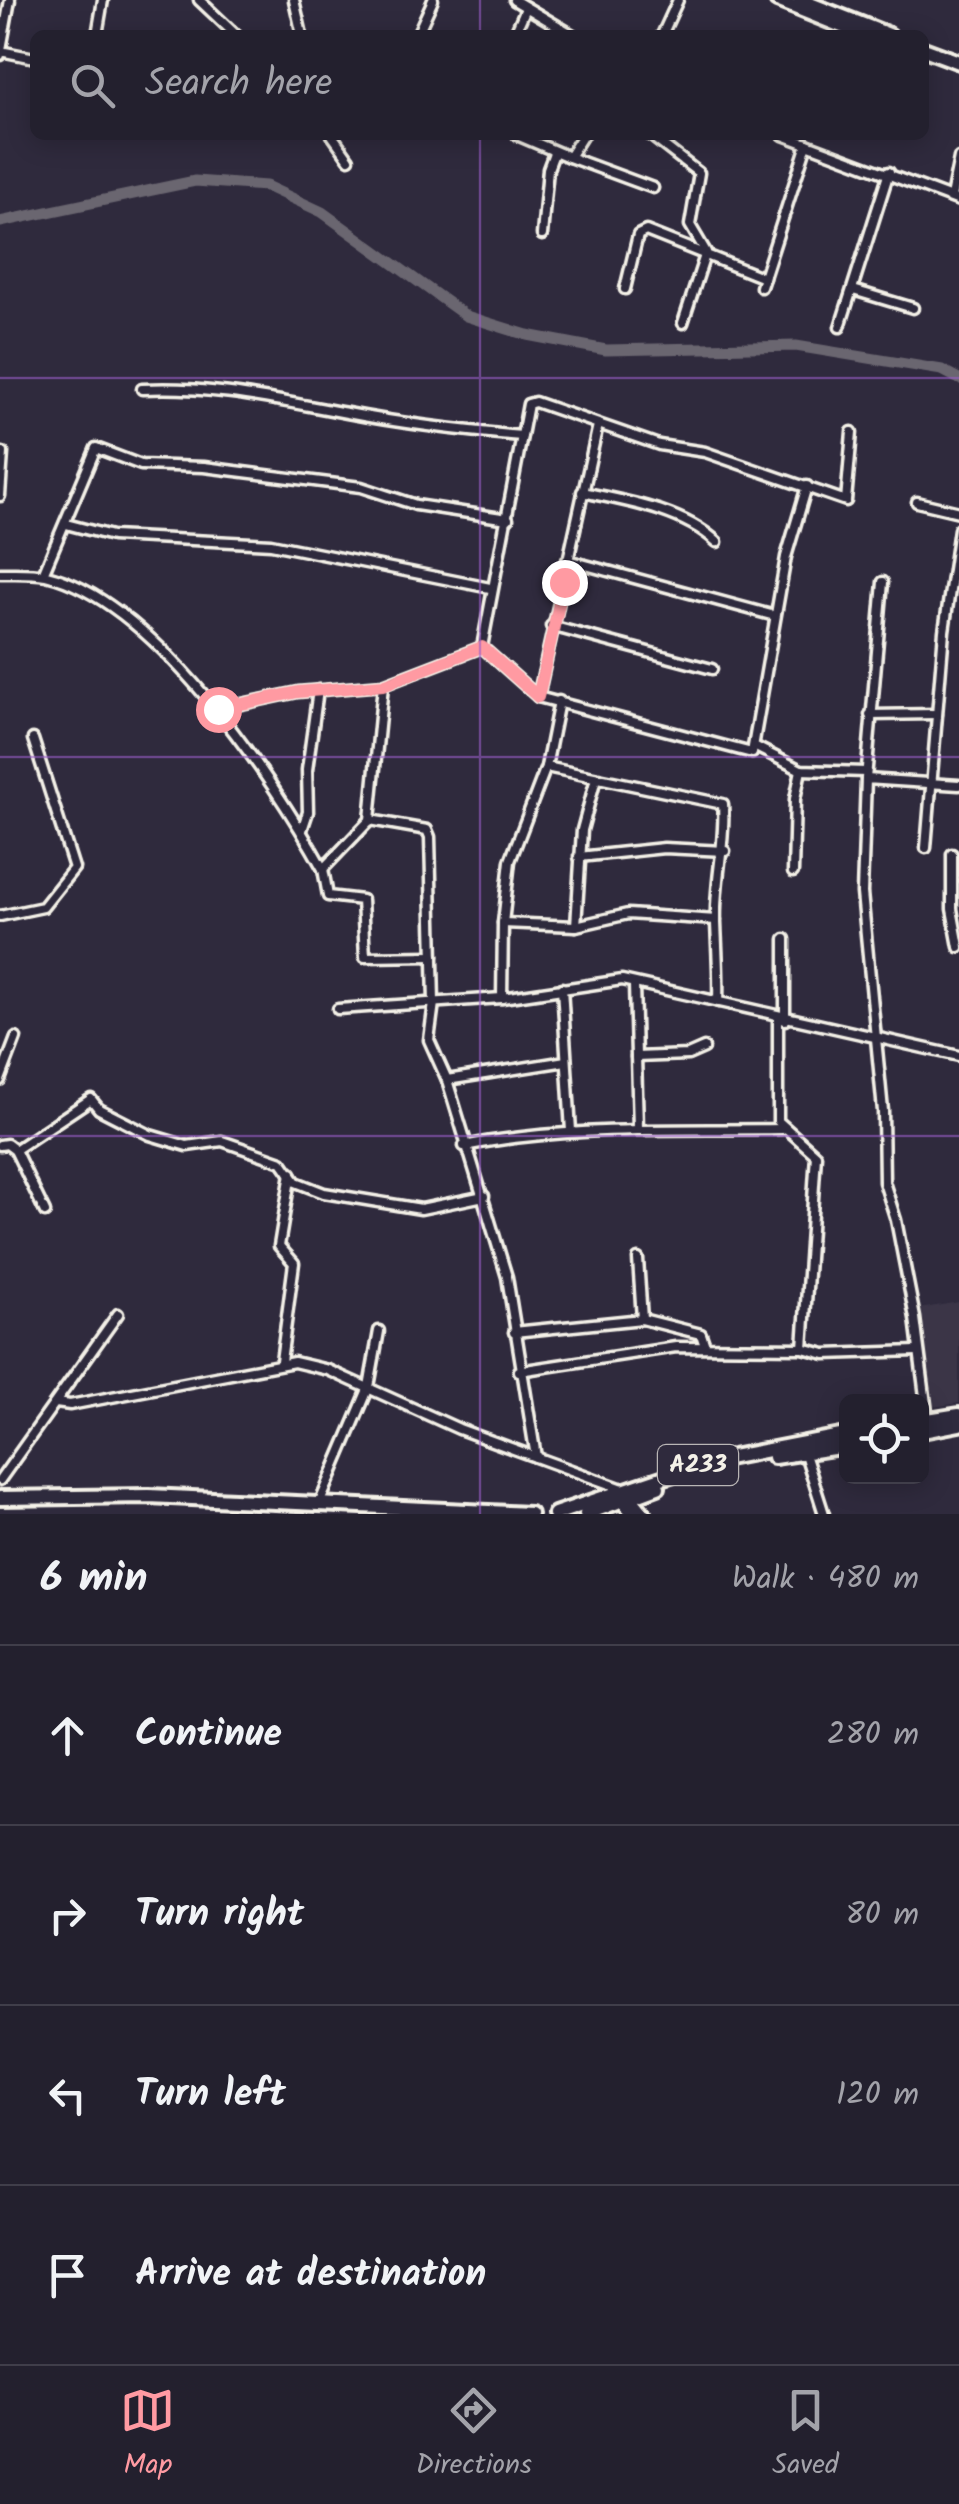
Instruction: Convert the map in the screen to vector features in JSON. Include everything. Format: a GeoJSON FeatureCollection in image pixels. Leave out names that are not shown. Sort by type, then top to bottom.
{"type":"FeatureCollection","features":[{"type":"Feature","properties":{"kind":"highway"},"geometry":{"type":"LineString","coordinates":[[777,0],[852,30]]}},
{"type":"Feature","properties":{"kind":"highway"},"geometry":{"type":"LineString","coordinates":[[800,0],[876,30]]}},
{"type":"Feature","properties":{"kind":"highway"},"geometry":{"type":"LineString","coordinates":[[929,51],[959,62]]}},
{"type":"Feature","properties":{"kind":"highway"},"geometry":{"type":"LineString","coordinates":[[929,60],[959,71]]}},
{"type":"Feature","properties":{"kind":"highway"},"geometry":{"type":"LineString","coordinates":[[929,1423],[959,1415]]}},
{"type":"Feature","properties":{"kind":"highway"},"geometry":{"type":"LineString","coordinates":[[929,1424],[959,1424]]}},
{"type":"Feature","properties":{"kind":"highway","name":"A233"},"geometry":{"type":"LineString","coordinates":[[556,1514],[712,1461],[839,1435]]}},
{"type":"Feature","properties":{"kind":"highway","name":"A233"},"geometry":{"type":"LineString","coordinates":[[586,1514],[621,1493],[714,1469],[839,1447]]}},
{"type":"Feature","properties":{"kind":"highway"},"geometry":{"type":"LineString","coordinates":[[0,1498],[66,1494],[530,1514]]}},
{"type":"Feature","properties":{"kind":"highway"},"geometry":{"type":"LineString","coordinates":[[0,1506],[66,1502],[412,1514]]}},
{"type":"Feature","properties":{"kind":"main road"},"geometry":{"type":"LineString","coordinates":[[621,1493],[633,1514]]}},
{"type":"Feature","properties":{"kind":"main road"},"geometry":{"type":"LineString","coordinates":[[621,1493],[644,1514]]}},
{"type":"Feature","properties":{"kind":"street"},"geometry":{"type":"LineString","coordinates":[[10,0],[0,53],[30,57]]}},
{"type":"Feature","properties":{"kind":"street"},"geometry":{"type":"LineString","coordinates":[[98,30],[103,0]]}},
{"type":"Feature","properties":{"kind":"street"},"geometry":{"type":"LineString","coordinates":[[294,0],[301,30]]}},
{"type":"Feature","properties":{"kind":"street"},"geometry":{"type":"LineString","coordinates":[[418,30],[433,0]]}},
{"type":"Feature","properties":{"kind":"street"},"geometry":{"type":"LineString","coordinates":[[514,0],[564,30]]}},
{"type":"Feature","properties":{"kind":"street"},"geometry":{"type":"LineString","coordinates":[[664,30],[678,0]]}},
{"type":"Feature","properties":{"kind":"street"},"geometry":{"type":"LineString","coordinates":[[205,2],[231,30]]}},
{"type":"Feature","properties":{"kind":"street"},"geometry":{"type":"LineString","coordinates":[[516,30],[526,8]]}},
{"type":"Feature","properties":{"kind":"street"},"geometry":{"type":"LineString","coordinates":[[336,140],[349,159]]}},
{"type":"Feature","properties":{"kind":"street"},"geometry":{"type":"LineString","coordinates":[[527,140],[653,188]]}},
{"type":"Feature","properties":{"kind":"street"},"geometry":{"type":"LineString","coordinates":[[569,157],[580,140]]}},
{"type":"Feature","properties":{"kind":"street"},"geometry":{"type":"LineString","coordinates":[[656,140],[699,173],[690,225],[706,252],[683,322]]}},
{"type":"Feature","properties":{"kind":"street"},"geometry":{"type":"LineString","coordinates":[[796,140],[955,199],[959,158]]}},
{"type":"Feature","properties":{"kind":"street"},"geometry":{"type":"LineString","coordinates":[[624,289],[638,236],[646,231],[706,252],[763,282],[807,144]]}},
{"type":"Feature","properties":{"kind":"street"},"geometry":{"type":"LineString","coordinates":[[542,236],[548,169],[554,153]]}},
{"type":"Feature","properties":{"kind":"street"},"geometry":{"type":"LineString","coordinates":[[840,327],[888,172]]}},
{"type":"Feature","properties":{"kind":"street"},"geometry":{"type":"LineString","coordinates":[[853,290],[913,308]]}},
{"type":"Feature","properties":{"kind":"street"},"geometry":{"type":"LineString","coordinates":[[142,389],[198,389],[279,398],[385,420],[522,436]]}},
{"type":"Feature","properties":{"kind":"street"},"geometry":{"type":"LineString","coordinates":[[482,647],[490,588],[508,519],[527,407],[535,402],[659,445],[705,452],[846,501],[852,432]]}},
{"type":"Feature","properties":{"kind":"street"},"geometry":{"type":"LineString","coordinates":[[538,697],[550,626],[598,425]]}},
{"type":"Feature","properties":{"kind":"street"},"geometry":{"type":"LineString","coordinates":[[43,574],[96,448],[141,464],[204,467],[362,488],[416,505],[508,519]]}},
{"type":"Feature","properties":{"kind":"street"},"geometry":{"type":"LineString","coordinates":[[0,496],[3,454]]}},
{"type":"Feature","properties":{"kind":"street"},"geometry":{"type":"LineString","coordinates":[[482,647],[538,697],[752,753],[786,556],[807,486]]}},
{"type":"Feature","properties":{"kind":"street"},"geometry":{"type":"LineString","coordinates":[[582,492],[645,506],[707,532],[717,542]]}},
{"type":"Feature","properties":{"kind":"street"},"geometry":{"type":"LineString","coordinates":[[917,502],[959,512]]}},
{"type":"Feature","properties":{"kind":"street"},"geometry":{"type":"LineString","coordinates":[[66,524],[112,536],[271,544],[490,588]]}},
{"type":"Feature","properties":{"kind":"street"},"geometry":{"type":"LineString","coordinates":[[926,848],[959,529]]}},
{"type":"Feature","properties":{"kind":"street"},"geometry":{"type":"LineString","coordinates":[[568,560],[775,616]]}},
{"type":"Feature","properties":{"kind":"street"},"geometry":{"type":"LineString","coordinates":[[0,574],[43,574],[122,616],[218,709],[302,830],[324,870],[328,896],[362,900],[365,958],[433,956]]}},
{"type":"Feature","properties":{"kind":"street"},"geometry":{"type":"LineString","coordinates":[[883,582],[870,715],[862,893],[884,1182],[896,1220],[921,1394]]}},
{"type":"Feature","properties":{"kind":"street"},"geometry":{"type":"LineString","coordinates":[[550,626],[712,669]]}},
{"type":"Feature","properties":{"kind":"street"},"geometry":{"type":"LineString","coordinates":[[218,709],[318,690],[383,685],[482,647]]}},
{"type":"Feature","properties":{"kind":"street"},"geometry":{"type":"LineString","coordinates":[[324,870],[370,820],[383,685]]}},
{"type":"Feature","properties":{"kind":"street"},"geometry":{"type":"LineString","coordinates":[[302,830],[308,812],[307,770],[318,690]]}},
{"type":"Feature","properties":{"kind":"street"},"geometry":{"type":"LineString","coordinates":[[502,998],[503,923],[510,861],[546,767],[559,701]]}},
{"type":"Feature","properties":{"kind":"street"},"geometry":{"type":"LineString","coordinates":[[870,715],[937,714]]}},
{"type":"Feature","properties":{"kind":"street"},"geometry":{"type":"LineString","coordinates":[[0,916],[43,907],[74,868],[33,738]]}},
{"type":"Feature","properties":{"kind":"street"},"geometry":{"type":"LineString","coordinates":[[754,746],[802,770],[959,785]]}},
{"type":"Feature","properties":{"kind":"street"},"geometry":{"type":"LineString","coordinates":[[546,767],[723,804],[725,851],[716,920],[718,1002]]}},
{"type":"Feature","properties":{"kind":"street"},"geometry":{"type":"LineString","coordinates":[[793,872],[795,799],[802,770]]}},
{"type":"Feature","properties":{"kind":"street"},"geometry":{"type":"LineString","coordinates":[[576,926],[582,830],[596,778]]}},
{"type":"Feature","properties":{"kind":"street"},"geometry":{"type":"LineString","coordinates":[[370,820],[427,830],[430,836],[434,1004],[429,1040],[447,1080],[507,1277],[519,1371],[536,1457]]}},
{"type":"Feature","properties":{"kind":"street"},"geometry":{"type":"LineString","coordinates":[[579,858],[664,848],[725,851]]}},
{"type":"Feature","properties":{"kind":"street"},"geometry":{"type":"LineString","coordinates":[[952,854],[952,909],[959,947]]}},
{"type":"Feature","properties":{"kind":"street"},"geometry":{"type":"LineString","coordinates":[[503,923],[576,926],[628,914],[716,920]]}},
{"type":"Feature","properties":{"kind":"street"},"geometry":{"type":"LineString","coordinates":[[785,939],[778,1121],[782,1129],[816,1156],[803,1348]]}},
{"type":"Feature","properties":{"kind":"street"},"geometry":{"type":"LineString","coordinates":[[338,1009],[502,998],[622,980],[782,1020],[959,1056]]}},
{"type":"Feature","properties":{"kind":"street"},"geometry":{"type":"LineString","coordinates":[[634,984],[638,1128]]}},
{"type":"Feature","properties":{"kind":"street"},"geometry":{"type":"LineString","coordinates":[[562,988],[572,1131]]}},
{"type":"Feature","properties":{"kind":"street"},"geometry":{"type":"LineString","coordinates":[[0,1080],[16,1038]]}},
{"type":"Feature","properties":{"kind":"street"},"geometry":{"type":"LineString","coordinates":[[636,1058],[688,1055],[704,1048]]}},
{"type":"Feature","properties":{"kind":"street"},"geometry":{"type":"LineString","coordinates":[[447,1080],[566,1061]]}},
{"type":"Feature","properties":{"kind":"street"},"geometry":{"type":"LineString","coordinates":[[15,1150],[92,1099],[99,1109],[150,1135],[187,1146],[222,1141],[282,1162],[296,1182],[324,1193],[421,1209],[484,1196]]}},
{"type":"Feature","properties":{"kind":"street"},"geometry":{"type":"LineString","coordinates":[[464,1146],[572,1131],[782,1129]]}},
{"type":"Feature","properties":{"kind":"street"},"geometry":{"type":"LineString","coordinates":[[0,1146],[8,1144],[15,1150],[45,1212]]}},
{"type":"Feature","properties":{"kind":"street"},"geometry":{"type":"LineString","coordinates":[[282,1361],[294,1263],[280,1246],[280,1234],[291,1174]]}},
{"type":"Feature","properties":{"kind":"street"},"geometry":{"type":"LineString","coordinates":[[638,1259],[642,1319]]}},
{"type":"Feature","properties":{"kind":"street"},"geometry":{"type":"LineString","coordinates":[[0,1480],[118,1314]]}},
{"type":"Feature","properties":{"kind":"street"},"geometry":{"type":"LineString","coordinates":[[514,1332],[642,1319],[701,1334],[705,1346]]}},
{"type":"Feature","properties":{"kind":"street"},"geometry":{"type":"LineString","coordinates":[[320,1502],[369,1387],[380,1330]]}},
{"type":"Feature","properties":{"kind":"street"},"geometry":{"type":"LineString","coordinates":[[519,1371],[610,1354],[705,1346],[803,1348],[824,1354],[917,1351]]}},
{"type":"Feature","properties":{"kind":"street"},"geometry":{"type":"LineString","coordinates":[[56,1403],[166,1388],[282,1361],[328,1370],[621,1493]]}},
{"type":"Feature","properties":{"kind":"street"},"geometry":{"type":"LineString","coordinates":[[804,1454],[824,1514]]}},
{"type":"Feature","properties":{"kind":"shaded area"},"geometry":{"type":"Polygon","coordinates":[[[959,1302],[959,1403],[932,1407],[919,1309],[959,1302]]]}},
{"type":"Feature","properties":{"kind":"waterway"},"geometry":{"type":"LineString","coordinates":[[0,222],[195,181],[266,186],[322,212],[466,316],[527,335],[606,350],[796,346],[942,370],[959,379]]}},
{"type":"Feature","properties":{"kind":"route"},"geometry":{"type":"LineString","coordinates":[[218,709],[298,692],[383,685],[482,647],[538,697],[550,626],[564,582]]}}]}
